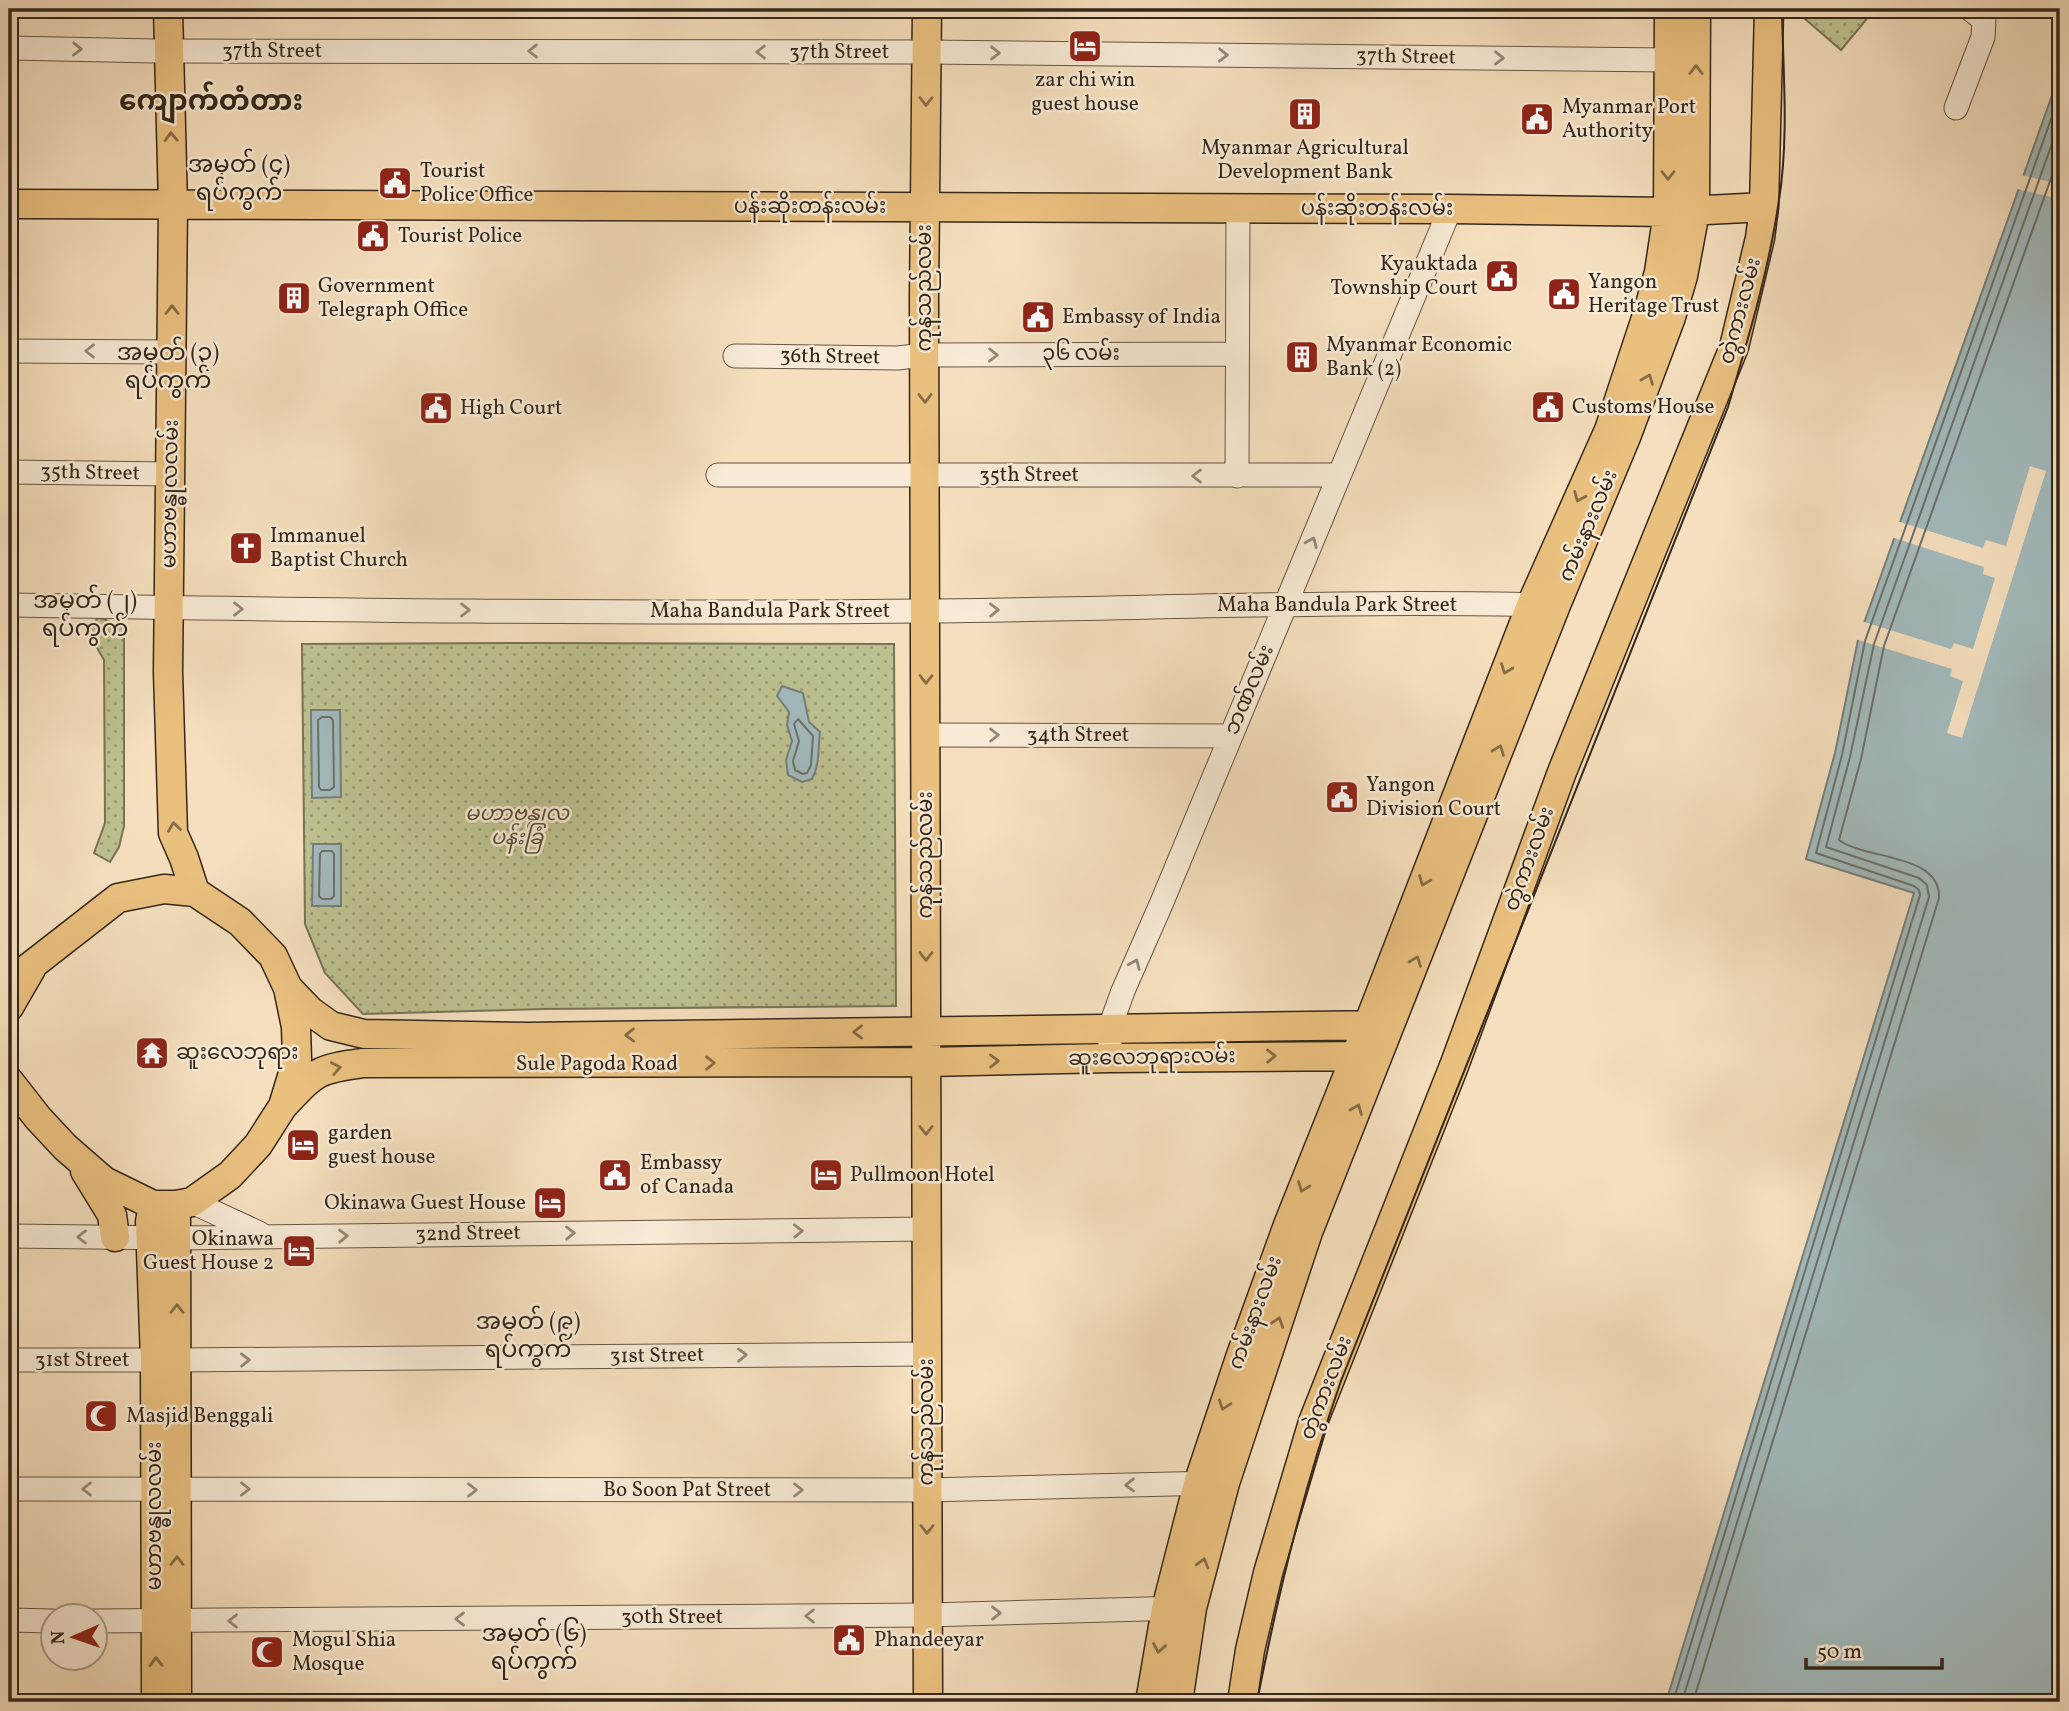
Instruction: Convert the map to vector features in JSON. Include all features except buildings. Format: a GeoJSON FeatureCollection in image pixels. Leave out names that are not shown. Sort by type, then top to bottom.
{"type":"FeatureCollection","features":[{"type":"Feature","properties":{"kind":"main road","name":"မဟာဗန္ဓုလလမ်း"},"geometry":{"type":"LineString","coordinates":[[168,9],[162,51],[173,206],[165,352],[164,474],[173,833],[195,892]]}},
{"type":"Feature","properties":{"kind":"main road","name":"ကုန်သည်လမ်း"},"geometry":{"type":"LineString","coordinates":[[927,9],[925,611],[928,1702]]}},
{"type":"Feature","properties":{"kind":"main road","name":"ကမ်းနားလမ်း"},"geometry":{"type":"LineString","coordinates":[[1669,9],[1669,60],[1681,212]]}},
{"type":"Feature","properties":{"kind":"main road","name":"ကမ်းနားလမ်း"},"geometry":{"type":"LineString","coordinates":[[1150,1702],[1179,1608],[1211,1483],[1253,1357],[1288,1225],[1380,1025],[1543,605],[1617,433],[1659,272],[1681,212],[1696,9]]}},
{"type":"Feature","properties":{"kind":"main road","name":"တွဲကားလမ်း"},"geometry":{"type":"LineString","coordinates":[[1242,1702],[1250,1650],[1268,1573],[1313,1422],[1454,1066],[1562,772],[1734,347],[1760,238],[1764,207],[1770,58],[1769,9]]}},
{"type":"Feature","properties":{"kind":"main road","name":"ပန်းဆိုးတန်းလမ်း"},"geometry":{"type":"LineString","coordinates":[[9,204],[1681,212],[1764,207]]}},
{"type":"Feature","properties":{"kind":"main road"},"geometry":{"type":"LineString","coordinates":[[9,1007],[16,977],[118,898],[164,889],[195,892],[240,922],[273,956],[288,988],[296,1027],[297,1060],[283,1106],[258,1145],[230,1175],[174,1204],[104,1181],[65,1147],[9,1081]]}},
{"type":"Feature","properties":{"kind":"main road","name":"Sule Pagoda Road"},"geometry":{"type":"LineString","coordinates":[[288,988],[310,1011],[331,1026],[364,1034],[528,1037],[926,1031]]}},
{"type":"Feature","properties":{"kind":"main road","name":"ဆူးလေဘုရားလမ်း"},"geometry":{"type":"LineString","coordinates":[[926,1031],[1380,1025]]}},
{"type":"Feature","properties":{"kind":"main road","name":"ဆူးလေဘုရားလမ်း"},"geometry":{"type":"LineString","coordinates":[[926,1062],[1367,1056]]}},
{"type":"Feature","properties":{"kind":"main road","name":"Sule Pagoda Road"},"geometry":{"type":"LineString","coordinates":[[283,1106],[310,1076],[331,1067],[363,1063],[926,1062]]}},
{"type":"Feature","properties":{"kind":"main road"},"geometry":{"type":"LineString","coordinates":[[9,1100],[38,1118]]}},
{"type":"Feature","properties":{"kind":"main road"},"geometry":{"type":"LineString","coordinates":[[65,1147],[102,1197],[112,1216],[115,1237]]}},
{"type":"Feature","properties":{"kind":"main road","name":"မဟာဗန္ဓုလလမ်း"},"geometry":{"type":"LineString","coordinates":[[156,1702],[166,1621],[166,1360],[164,1238],[150,1222],[174,1204]]}},
{"type":"Feature","properties":{"kind":"main road","name":"ကမ်းနားလမ်း"},"geometry":{"type":"LineString","coordinates":[[1178,1702],[1179,1608]]}},
{"type":"Feature","properties":{"kind":"main road","name":"မဟာဗန္ဓုလလမ်း"},"geometry":{"type":"LineString","coordinates":[[166,1621],[177,1702]]}},
{"type":"Feature","properties":{"kind":"street"},"geometry":{"type":"LineString","coordinates":[[1956,108],[1983,37],[1984,20],[1970,9]]}},
{"type":"Feature","properties":{"kind":"street","name":"37th Street"},"geometry":{"type":"LineString","coordinates":[[9,48],[162,51],[927,52],[1669,60]]}},
{"type":"Feature","properties":{"kind":"street"},"geometry":{"type":"LineString","coordinates":[[1237,476],[1238,208]]}},
{"type":"Feature","properties":{"kind":"street","name":"ဘဏ်လမ်း"},"geometry":{"type":"LineString","coordinates":[[1110,1058],[1110,1027],[1123,991],[1450,209]]}},
{"type":"Feature","properties":{"kind":"street"},"geometry":{"type":"LineString","coordinates":[[9,351],[165,352]]}},
{"type":"Feature","properties":{"kind":"street","name":"၃၆ လမ်း"},"geometry":{"type":"LineString","coordinates":[[925,355],[1237,354]]}},
{"type":"Feature","properties":{"kind":"street","name":"36th Street"},"geometry":{"type":"LineString","coordinates":[[735,356],[897,358],[925,355]]}},
{"type":"Feature","properties":{"kind":"street","name":"35th Street"},"geometry":{"type":"LineString","coordinates":[[9,472],[164,474]]}},
{"type":"Feature","properties":{"kind":"street","name":"35th Street"},"geometry":{"type":"LineString","coordinates":[[718,475],[1339,475]]}},
{"type":"Feature","properties":{"kind":"street","name":"Maha Bandula Park Street"},"geometry":{"type":"LineString","coordinates":[[9,605],[925,611],[1285,605],[1543,605]]}},
{"type":"Feature","properties":{"kind":"street","name":"34th Street"},"geometry":{"type":"LineString","coordinates":[[926,734],[1230,736]]}},
{"type":"Feature","properties":{"kind":"street"},"geometry":{"type":"LineString","coordinates":[[174,1204],[266,1237]]}},
{"type":"Feature","properties":{"kind":"street","name":"32nd Street"},"geometry":{"type":"LineString","coordinates":[[9,1236],[164,1238],[927,1229]]}},
{"type":"Feature","properties":{"kind":"street","name":"31st Street"},"geometry":{"type":"LineString","coordinates":[[9,1360],[927,1354]]}},
{"type":"Feature","properties":{"kind":"street","name":"Bo Soon Pat Street"},"geometry":{"type":"LineString","coordinates":[[9,1489],[927,1490],[1211,1483]]}},
{"type":"Feature","properties":{"kind":"street","name":"30th Street"},"geometry":{"type":"LineString","coordinates":[[108,1621],[928,1615],[1179,1608]]}},
{"type":"Feature","properties":{"kind":"street"},"geometry":{"type":"LineString","coordinates":[[9,1620],[38,1620]]}},
{"type":"Feature","properties":{"kind":"green space"},"geometry":{"type":"Polygon","coordinates":[[[1804,9],[1875,9],[1841,50],[1804,18],[1804,9]]]}},
{"type":"Feature","properties":{"kind":"green space"},"geometry":{"type":"Polygon","coordinates":[[[99,617],[124,628],[124,826],[119,847],[110,862],[94,853],[105,823],[104,660],[87,630],[99,617]]]}},
{"type":"Feature","properties":{"kind":"green space","name":"မဟာဗန္ဓုလ ပန်းခြံ"},"geometry":{"type":"Polygon","coordinates":[[[302,644],[894,644],[896,1006],[544,1009],[363,1014],[325,973],[305,924],[302,644]]]}},
{"type":"Feature","properties":{"kind":"water"},"geometry":{"type":"Polygon","coordinates":[[[2060,73],[2060,1702],[1666,1702],[1914,893],[1806,859],[1835,753],[1858,640],[2060,73]]]}},
{"type":"Feature","properties":{"kind":"water"},"geometry":{"type":"Polygon","coordinates":[[[782,686],[803,693],[809,722],[820,732],[815,773],[812,779],[802,782],[788,775],[786,760],[792,741],[787,725],[789,712],[777,696],[782,686]]]}},
{"type":"Feature","properties":{"kind":"water"},"geometry":{"type":"Polygon","coordinates":[[[311,710],[340,710],[341,797],[312,798],[311,710]]]}},
{"type":"Feature","properties":{"kind":"water"},"geometry":{"type":"Polygon","coordinates":[[[313,844],[341,844],[341,906],[312,906],[313,844]]]}},
{"type":"Feature","properties":{"kind":"pier"},"geometry":{"type":"Polygon","coordinates":[[[2021,175],[2060,184],[2060,199],[2017,189],[2021,175]]]}},
{"type":"Feature","properties":{"kind":"pier"},"geometry":{"type":"Polygon","coordinates":[[[2030,466],[2046,471],[1962,738],[1947,733],[1963,681],[1950,676],[1952,669],[1855,639],[1861,621],[1951,649],[1954,643],[1973,649],[1995,578],[1983,574],[1984,567],[1891,537],[1897,521],[1983,548],[1986,540],[2006,546],[2030,466]]]}},
{"type":"Feature","properties":{"kind":"tram line"},"geometry":{"type":"LineString","coordinates":[[1257,1702],[1293,1540],[1341,1381],[1728,407],[1764,278],[1779,200],[1785,128],[1782,9]]}},
{"type":"Feature","properties":{"kind":"place","name":"zar chi win guest house"},"geometry":{"type":"Point","coordinates":[1085,46]}},
{"type":"Feature","properties":{"kind":"place","name":"Myanmar Agricultural Development Bank"},"geometry":{"type":"Point","coordinates":[1305,114]}},
{"type":"Feature","properties":{"kind":"place","name":"Myanmar Port Authority"},"geometry":{"type":"Point","coordinates":[1537,119]}},
{"type":"Feature","properties":{"kind":"place","name":"Tourist Police Office"},"geometry":{"type":"Point","coordinates":[395,183]}},
{"type":"Feature","properties":{"kind":"place","name":"Tourist Police"},"geometry":{"type":"Point","coordinates":[373,236]}},
{"type":"Feature","properties":{"kind":"place","name":"Kyauktada Township Court"},"geometry":{"type":"Point","coordinates":[1502,276]}},
{"type":"Feature","properties":{"kind":"place","name":"Yangon Heritage Trust"},"geometry":{"type":"Point","coordinates":[1564,294]}},
{"type":"Feature","properties":{"kind":"place","name":"Government Telegraph Office"},"geometry":{"type":"Point","coordinates":[294,298]}},
{"type":"Feature","properties":{"kind":"place","name":"Embassy of India"},"geometry":{"type":"Point","coordinates":[1038,317]}},
{"type":"Feature","properties":{"kind":"place","name":"Myanmar Economic Bank (2)"},"geometry":{"type":"Point","coordinates":[1302,357]}},
{"type":"Feature","properties":{"kind":"place","name":"Customs House"},"geometry":{"type":"Point","coordinates":[1548,407]}},
{"type":"Feature","properties":{"kind":"place","name":"High Court"},"geometry":{"type":"Point","coordinates":[436,408]}},
{"type":"Feature","properties":{"kind":"place","name":"Immanuel Baptist Church"},"geometry":{"type":"Point","coordinates":[246,548]}},
{"type":"Feature","properties":{"kind":"place","name":"Yangon Division Court"},"geometry":{"type":"Point","coordinates":[1342,797]}},
{"type":"Feature","properties":{"kind":"place","name":"ဆူးလေဘုရား"},"geometry":{"type":"Point","coordinates":[152,1053]}},
{"type":"Feature","properties":{"kind":"place","name":"garden guest house"},"geometry":{"type":"Point","coordinates":[303,1145]}},
{"type":"Feature","properties":{"kind":"place","name":"Embassy of Canada"},"geometry":{"type":"Point","coordinates":[615,1175]}},
{"type":"Feature","properties":{"kind":"place","name":"Pullmoon Hotel"},"geometry":{"type":"Point","coordinates":[826,1175]}},
{"type":"Feature","properties":{"kind":"place","name":"Okinawa Guest House"},"geometry":{"type":"Point","coordinates":[550,1203]}},
{"type":"Feature","properties":{"kind":"place","name":"Okinawa Guest House 2"},"geometry":{"type":"Point","coordinates":[299,1251]}},
{"type":"Feature","properties":{"kind":"place","name":"Masjid Benggali"},"geometry":{"type":"Point","coordinates":[101,1416]}},
{"type":"Feature","properties":{"kind":"place","name":"Phandeeyar"},"geometry":{"type":"Point","coordinates":[849,1640]}},
{"type":"Feature","properties":{"kind":"place","name":"Mogul Shia Mosque"},"geometry":{"type":"Point","coordinates":[267,1652]}},
{"type":"Feature","properties":{"kind":"district","name":"ကျောက်တံတား"},"geometry":{"type":"Point","coordinates":[211,102]}},
{"type":"Feature","properties":{"kind":"district","name":"အမှတ် (၄) ရပ်ကွက်"},"geometry":{"type":"Point","coordinates":[239,180]}},
{"type":"Feature","properties":{"kind":"district","name":"အမှတ် (၃) ရပ်ကွက်"},"geometry":{"type":"Point","coordinates":[168,368]}},
{"type":"Feature","properties":{"kind":"district","name":"အမှတ် (၂) ရပ်ကွက်"},"geometry":{"type":"Point","coordinates":[85,616]}},
{"type":"Feature","properties":{"kind":"district","name":"အမှတ် (၉) ရပ်ကွက်"},"geometry":{"type":"Point","coordinates":[528,1337]}},
{"type":"Feature","properties":{"kind":"district","name":"အမှတ် (၆) ရပ်ကွက်"},"geometry":{"type":"Point","coordinates":[534,1649]}}]}
